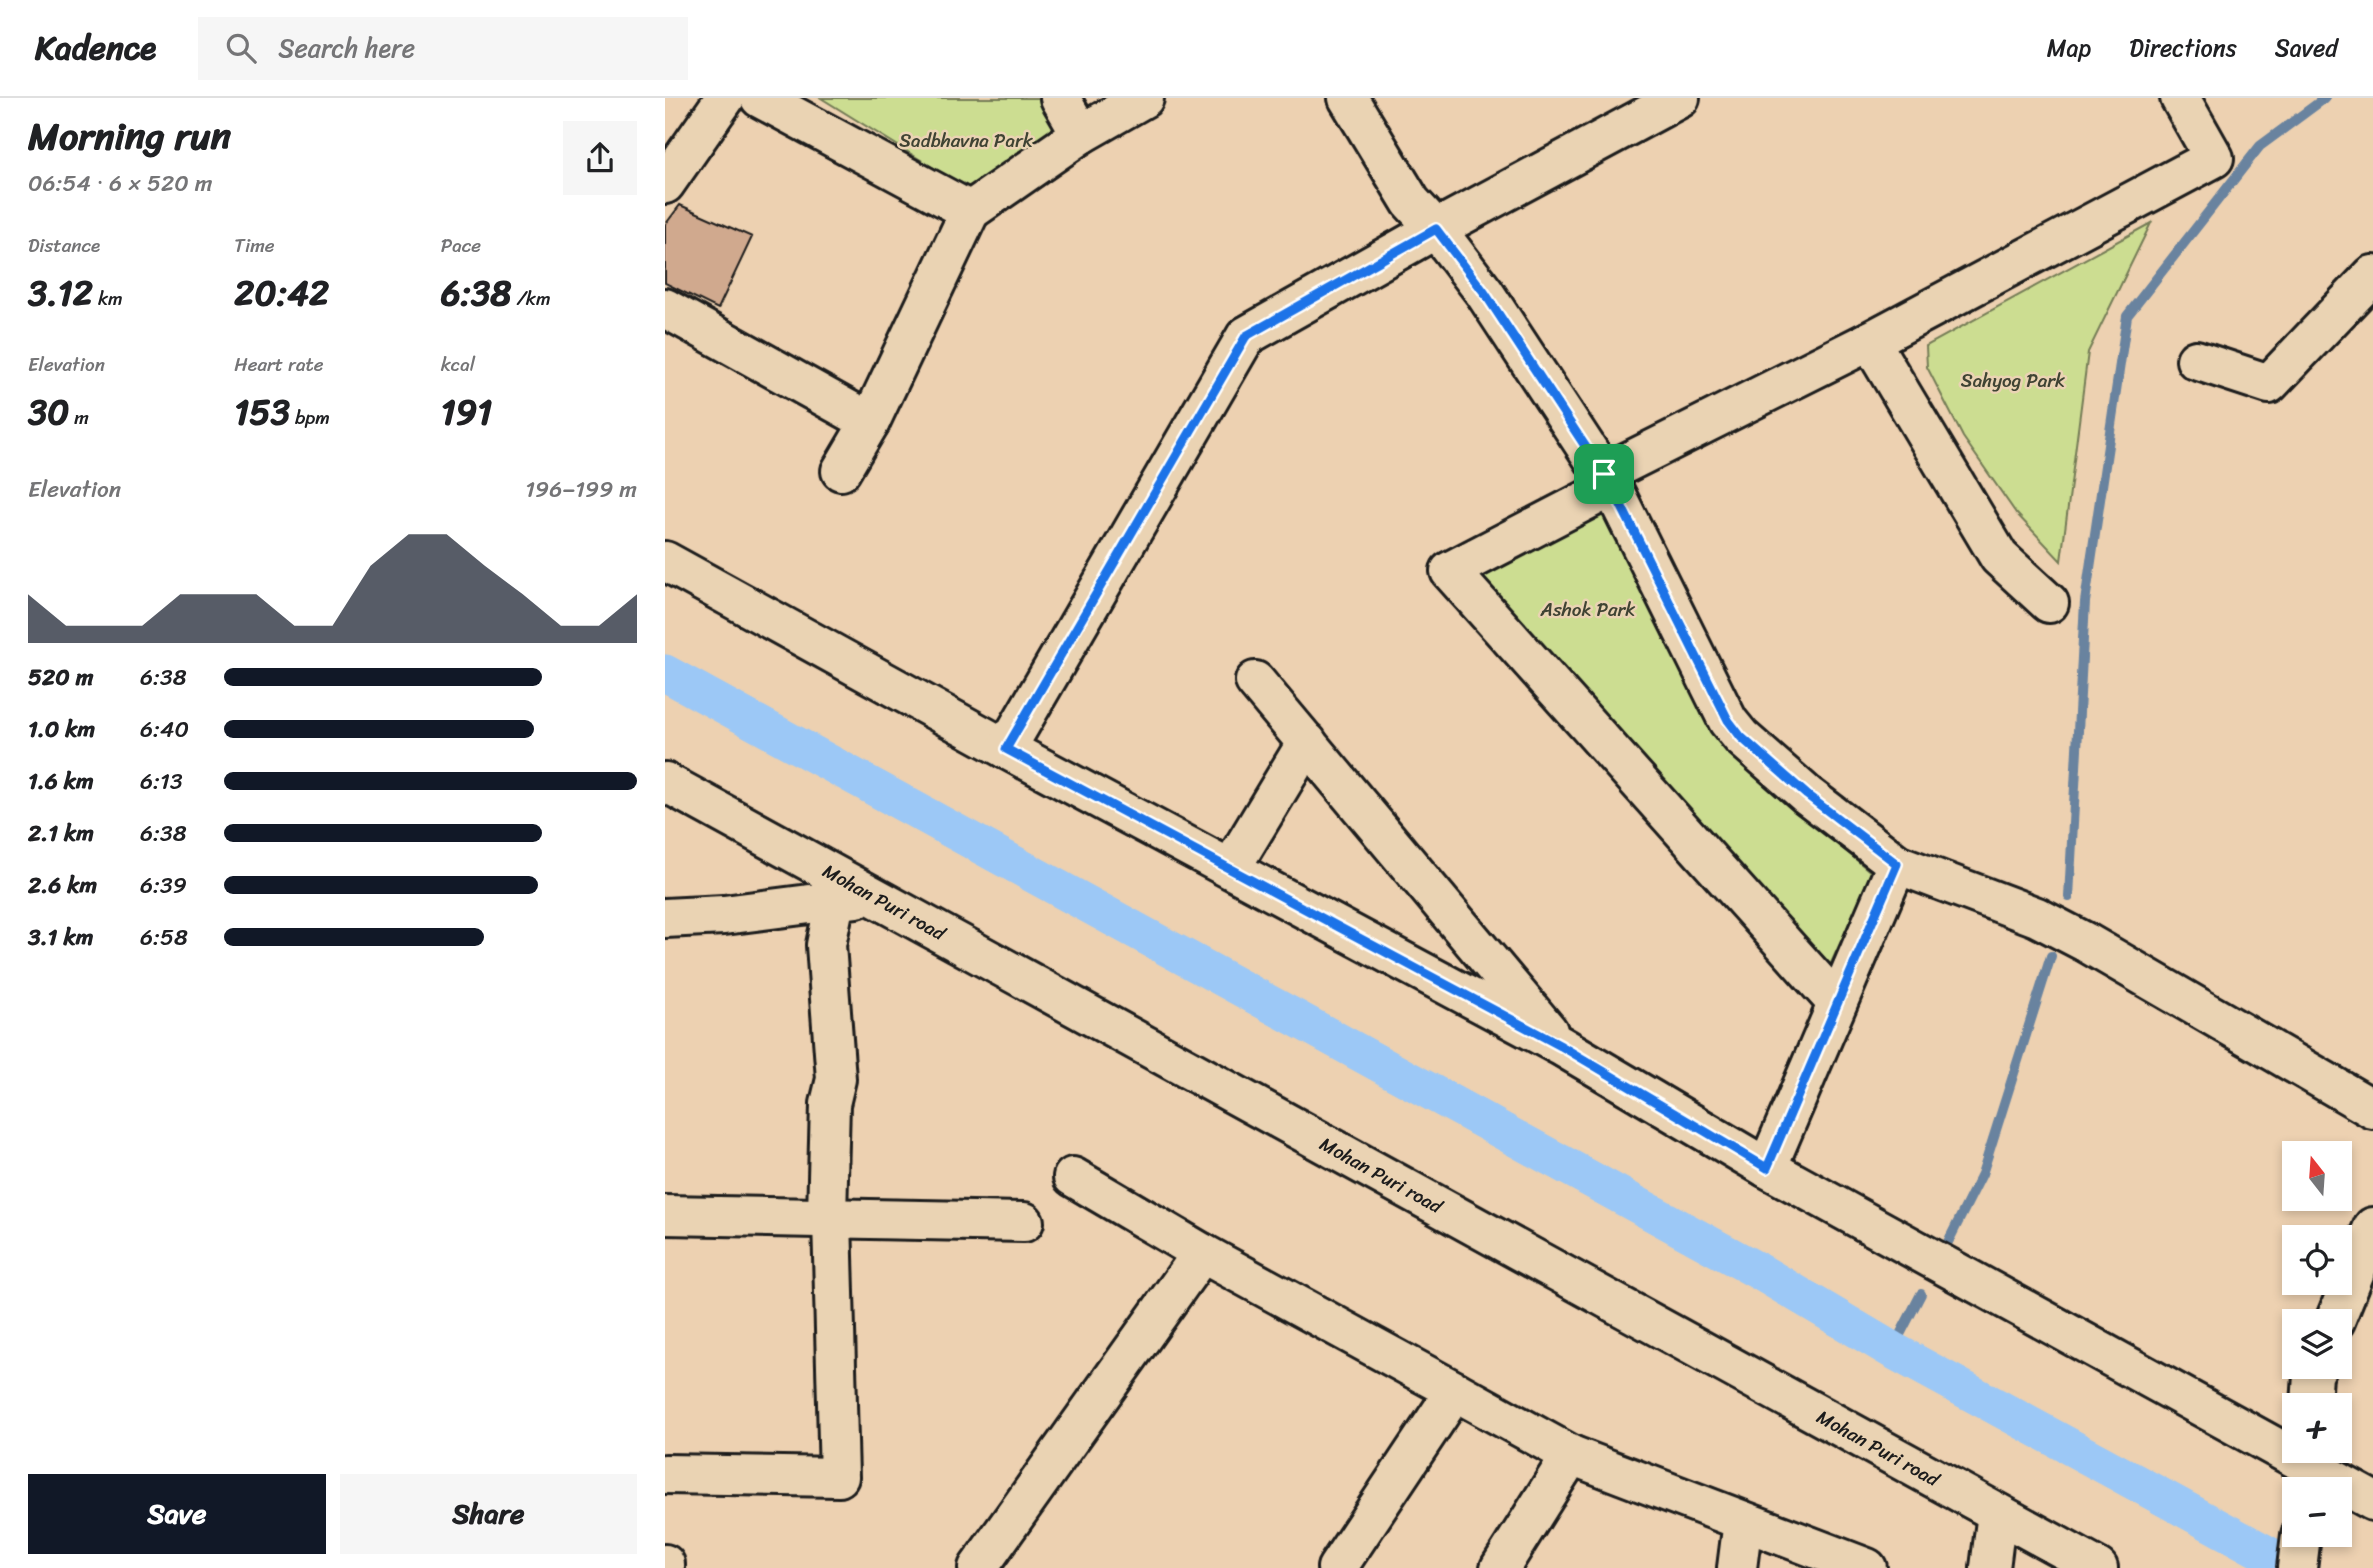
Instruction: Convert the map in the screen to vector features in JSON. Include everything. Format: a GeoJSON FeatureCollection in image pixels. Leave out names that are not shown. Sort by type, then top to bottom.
{"type":"FeatureCollection","features":[{"type":"Feature","properties":{"kind":"street"},"geometry":{"type":"LineString","coordinates":[[665,184],[725,98]]}},
{"type":"Feature","properties":{"kind":"street"},"geometry":{"type":"LineString","coordinates":[[760,98],[970,211]]}},
{"type":"Feature","properties":{"kind":"street"},"geometry":{"type":"LineString","coordinates":[[1060,98],[1081,134]]}},
{"type":"Feature","properties":{"kind":"street"},"geometry":{"type":"LineString","coordinates":[[841,471],[870,422],[970,211],[1081,134],[1144,98]]}},
{"type":"Feature","properties":{"kind":"street"},"geometry":{"type":"LineString","coordinates":[[1348,98],[1407,196],[1484,292],[1608,481],[1728,720],[1741,737],[1807,795],[1897,864],[2037,917],[2087,943],[2373,1109]]}},
{"type":"Feature","properties":{"kind":"street"},"geometry":{"type":"LineString","coordinates":[[1006,749],[1246,336],[1436,229],[1680,98]]}},
{"type":"Feature","properties":{"kind":"street"},"geometry":{"type":"LineString","coordinates":[[1837,1003],[1450,571],[1608,481],[2214,158],[2180,98]]}},
{"type":"Feature","properties":{"kind":"street"},"geometry":{"type":"LineString","coordinates":[[2196,360],[2269,384],[2373,275]]}},
{"type":"Feature","properties":{"kind":"street"},"geometry":{"type":"LineString","coordinates":[[665,308],[870,422]]}},
{"type":"Feature","properties":{"kind":"street"},"geometry":{"type":"LineString","coordinates":[[1870,341],[1999,557],[2049,603]]}},
{"type":"Feature","properties":{"kind":"street"},"geometry":{"type":"LineString","coordinates":[[665,561],[1006,749],[1561,1046],[1767,1168],[2307,1468],[2373,1501]]}},
{"type":"Feature","properties":{"kind":"street"},"geometry":{"type":"LineString","coordinates":[[1255,681],[1561,1046]]}},
{"type":"Feature","properties":{"kind":"street"},"geometry":{"type":"LineString","coordinates":[[1231,868],[1307,742]]}},
{"type":"Feature","properties":{"kind":"street","name":"Mohan Puri road"},"geometry":{"type":"LineString","coordinates":[[665,782],[2098,1568]]}},
{"type":"Feature","properties":{"kind":"street"},"geometry":{"type":"LineString","coordinates":[[1767,1168],[1897,864]]}},
{"type":"Feature","properties":{"kind":"street"},"geometry":{"type":"LineString","coordinates":[[665,918],[724,915],[873,896]]}},
{"type":"Feature","properties":{"kind":"street"},"geometry":{"type":"LineString","coordinates":[[665,1474],[839,1476],[832,1219],[827,1215],[830,1104],[836,1079],[826,945],[835,901]]}},
{"type":"Feature","properties":{"kind":"street"},"geometry":{"type":"LineString","coordinates":[[1073,1177],[1202,1252],[1571,1455],[1867,1568]]}},
{"type":"Feature","properties":{"kind":"street"},"geometry":{"type":"LineString","coordinates":[[665,1215],[1024,1222]]}},
{"type":"Feature","properties":{"kind":"street"},"geometry":{"type":"LineString","coordinates":[[2340,1309],[2373,1227]]}},
{"type":"Feature","properties":{"kind":"street"},"geometry":{"type":"LineString","coordinates":[[978,1568],[1202,1252]]}},
{"type":"Feature","properties":{"kind":"street"},"geometry":{"type":"LineString","coordinates":[[1337,1568],[1455,1391]]}},
{"type":"Feature","properties":{"kind":"street"},"geometry":{"type":"LineString","coordinates":[[1500,1568],[1571,1455]]}},
{"type":"Feature","properties":{"kind":"street"},"geometry":{"type":"LineString","coordinates":[[1990,1568],[1997,1513]]}},
{"type":"Feature","properties":{"kind":"street"},"geometry":{"type":"LineString","coordinates":[[1737,1568],[1743,1521]]}},
{"type":"Feature","properties":{"kind":"street"},"geometry":{"type":"LineString","coordinates":[[2297,1568],[2300,1547]]}},
{"type":"Feature","properties":{"kind":"green space","name":"Sadbhavna Park"},"geometry":{"type":"Polygon","coordinates":[[[821,98],[1046,98],[1064,128],[966,188],[821,98]]]}},
{"type":"Feature","properties":{"kind":"green space","name":"Sahyog Park"},"geometry":{"type":"Polygon","coordinates":[[[2151,223],[2088,352],[2061,561],[2016,513],[1963,437],[1927,367],[1926,346],[2151,223]]]}},
{"type":"Feature","properties":{"kind":"green space","name":"Ashok Park"},"geometry":{"type":"Polygon","coordinates":[[[1622,504],[1799,812],[1872,873],[1821,985],[1463,585],[1622,504]]]}},
{"type":"Feature","properties":{"kind":"building"},"geometry":{"type":"Polygon","coordinates":[[[680,205],[752,237],[718,309],[665,283],[665,225],[680,205]]]}},
{"type":"Feature","properties":{"kind":"waterway"},"geometry":{"type":"LineString","coordinates":[[2069,897],[2085,602],[2127,316],[2260,146],[2325,98]]}},
{"type":"Feature","properties":{"kind":"waterway"},"geometry":{"type":"LineString","coordinates":[[665,673],[1762,1273],[1892,1350],[2293,1568]]}},
{"type":"Feature","properties":{"kind":"waterway"},"geometry":{"type":"LineString","coordinates":[[1944,1250],[1982,1174],[2051,956]]}},
{"type":"Feature","properties":{"kind":"waterway"},"geometry":{"type":"LineString","coordinates":[[1892,1350],[1921,1294]]}},
{"type":"Feature","properties":{"kind":"route"},"geometry":{"type":"LineString","coordinates":[[1436,229],[1484,292],[1604,474],[1622,504],[1728,720],[1741,737],[1807,795],[1897,864],[1767,1168],[1561,1046],[1006,749],[1246,336],[1436,229]]}}]}
